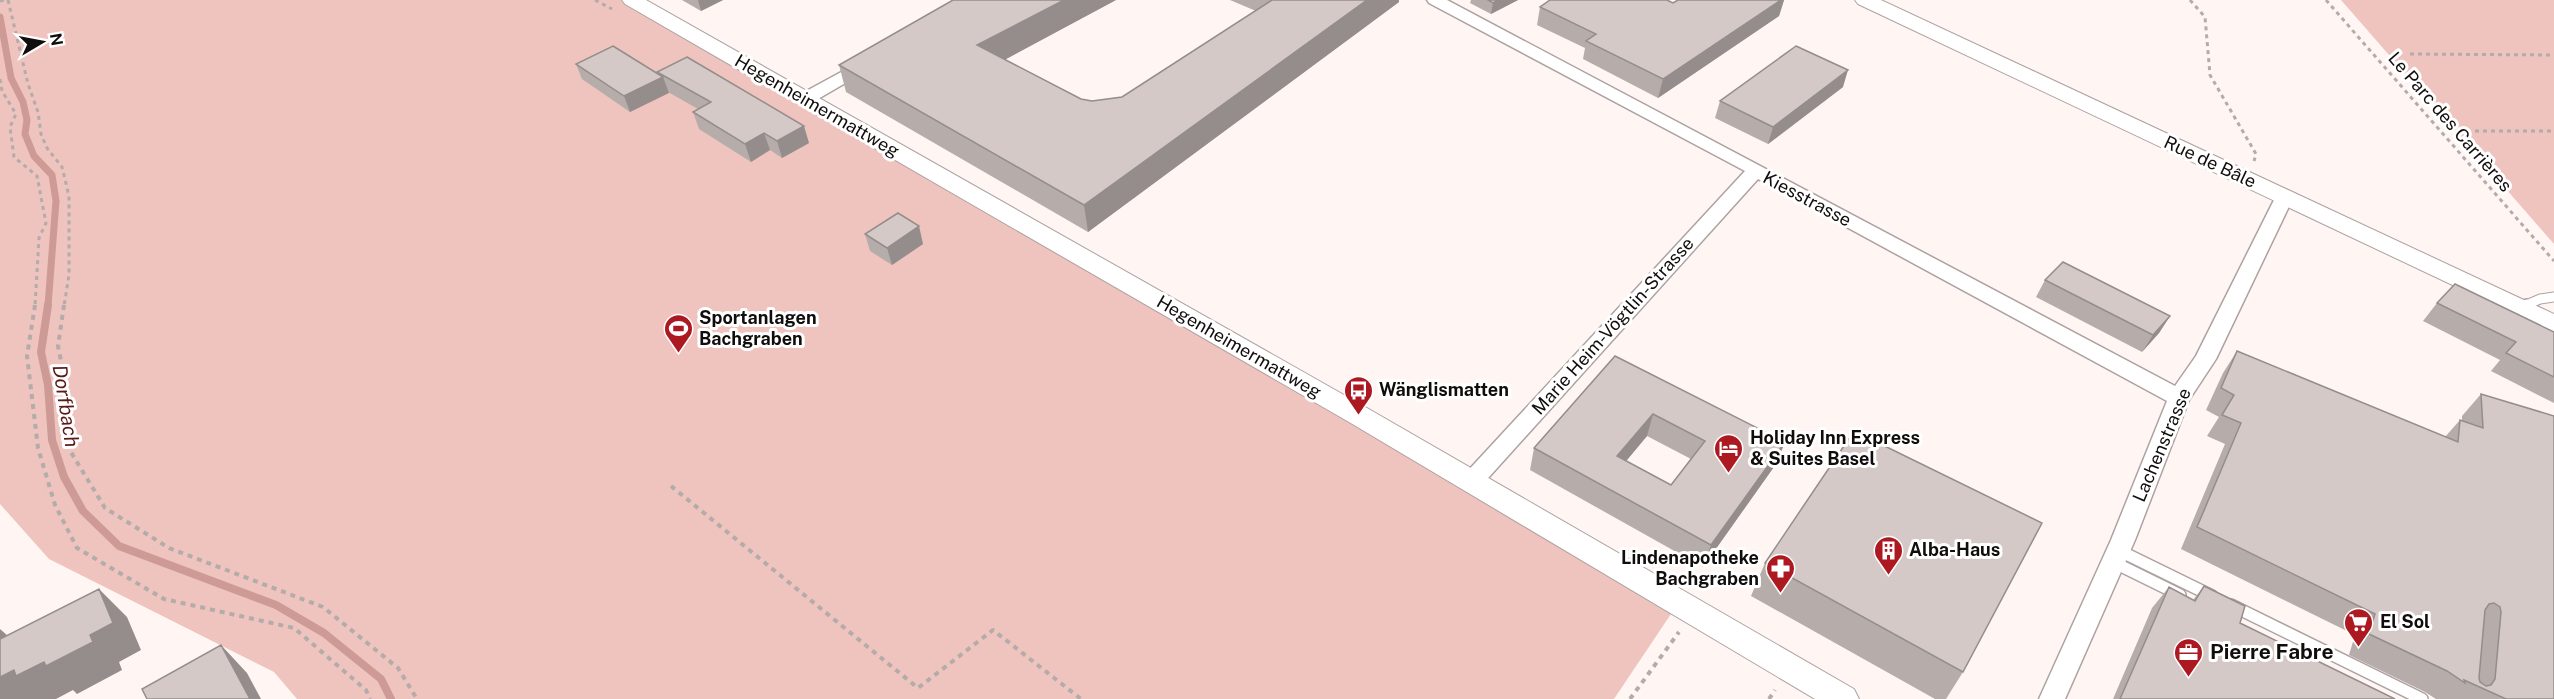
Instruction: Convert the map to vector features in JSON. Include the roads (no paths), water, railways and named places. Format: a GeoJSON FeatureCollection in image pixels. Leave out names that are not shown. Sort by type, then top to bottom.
{"type":"FeatureCollection","features":[{"type":"Feature","properties":{"kind":"street","name":"Hegenheimermattweg"},"geometry":{"type":"LineString","coordinates":[[632,0],[1472,481],[1844,699]]}},
{"type":"Feature","properties":{"kind":"street","name":"Kiesstrasse"},"geometry":{"type":"LineString","coordinates":[[1435,0],[1662,119],[2179,399]]}},
{"type":"Feature","properties":{"kind":"street","name":"Rue de Bâle"},"geometry":{"type":"LineString","coordinates":[[1865,0],[2554,324]]}},
{"type":"Feature","properties":{"kind":"street"},"geometry":{"type":"LineString","coordinates":[[805,99],[886,52]]}},
{"type":"Feature","properties":{"kind":"street","name":"Marie Heim-Vögtlin-Strasse"},"geometry":{"type":"LineString","coordinates":[[1472,481],[1755,171]]}},
{"type":"Feature","properties":{"kind":"street","name":"Lachenstrasse"},"geometry":{"type":"LineString","coordinates":[[2052,699],[2116,556],[2179,399],[2205,359],[2284,198]]}},
{"type":"Feature","properties":{"kind":"lane"},"geometry":{"type":"LineString","coordinates":[[2520,308],[2540,299],[2554,297]]}},
{"type":"Feature","properties":{"kind":"lane"},"geometry":{"type":"LineString","coordinates":[[2116,556],[2198,604]]}},
{"type":"Feature","properties":{"kind":"lane"},"geometry":{"type":"LineString","coordinates":[[2116,556],[2422,699]]}},
{"type":"Feature","properties":{"kind":"waterway","name":"Dorfbach"},"geometry":{"type":"LineString","coordinates":[[0,17],[11,78],[23,102],[27,120],[25,134],[34,156],[52,175],[56,201],[48,306]]}},
{"type":"Feature","properties":{"kind":"waterway","name":"Dorfbach"},"geometry":{"type":"LineString","coordinates":[[48,305],[41,352],[48,385],[52,440],[64,477],[83,511],[119,546],[276,605],[324,633],[381,679],[391,699]]}},
{"type":"Feature","properties":{"kind":"place","name":"Sportanlagen Bachgraben"},"geometry":{"type":"Point","coordinates":[678,354]}},
{"type":"Feature","properties":{"kind":"place","name":"Wänglismatten"},"geometry":{"type":"Point","coordinates":[1358,416]}},
{"type":"Feature","properties":{"kind":"place","name":"Holiday Inn Express & Suites Basel"},"geometry":{"type":"Point","coordinates":[1729,474]}},
{"type":"Feature","properties":{"kind":"place","name":"Alba-Haus"},"geometry":{"type":"Point","coordinates":[1888,576]}},
{"type":"Feature","properties":{"kind":"place","name":"Lindenapotheke Bachgraben"},"geometry":{"type":"Point","coordinates":[1780,594]}},
{"type":"Feature","properties":{"kind":"place","name":"El Sol"},"geometry":{"type":"Point","coordinates":[2359,648]}},
{"type":"Feature","properties":{"kind":"place","name":"Pierre Fabre"},"geometry":{"type":"Point","coordinates":[2189,678]}}]}
